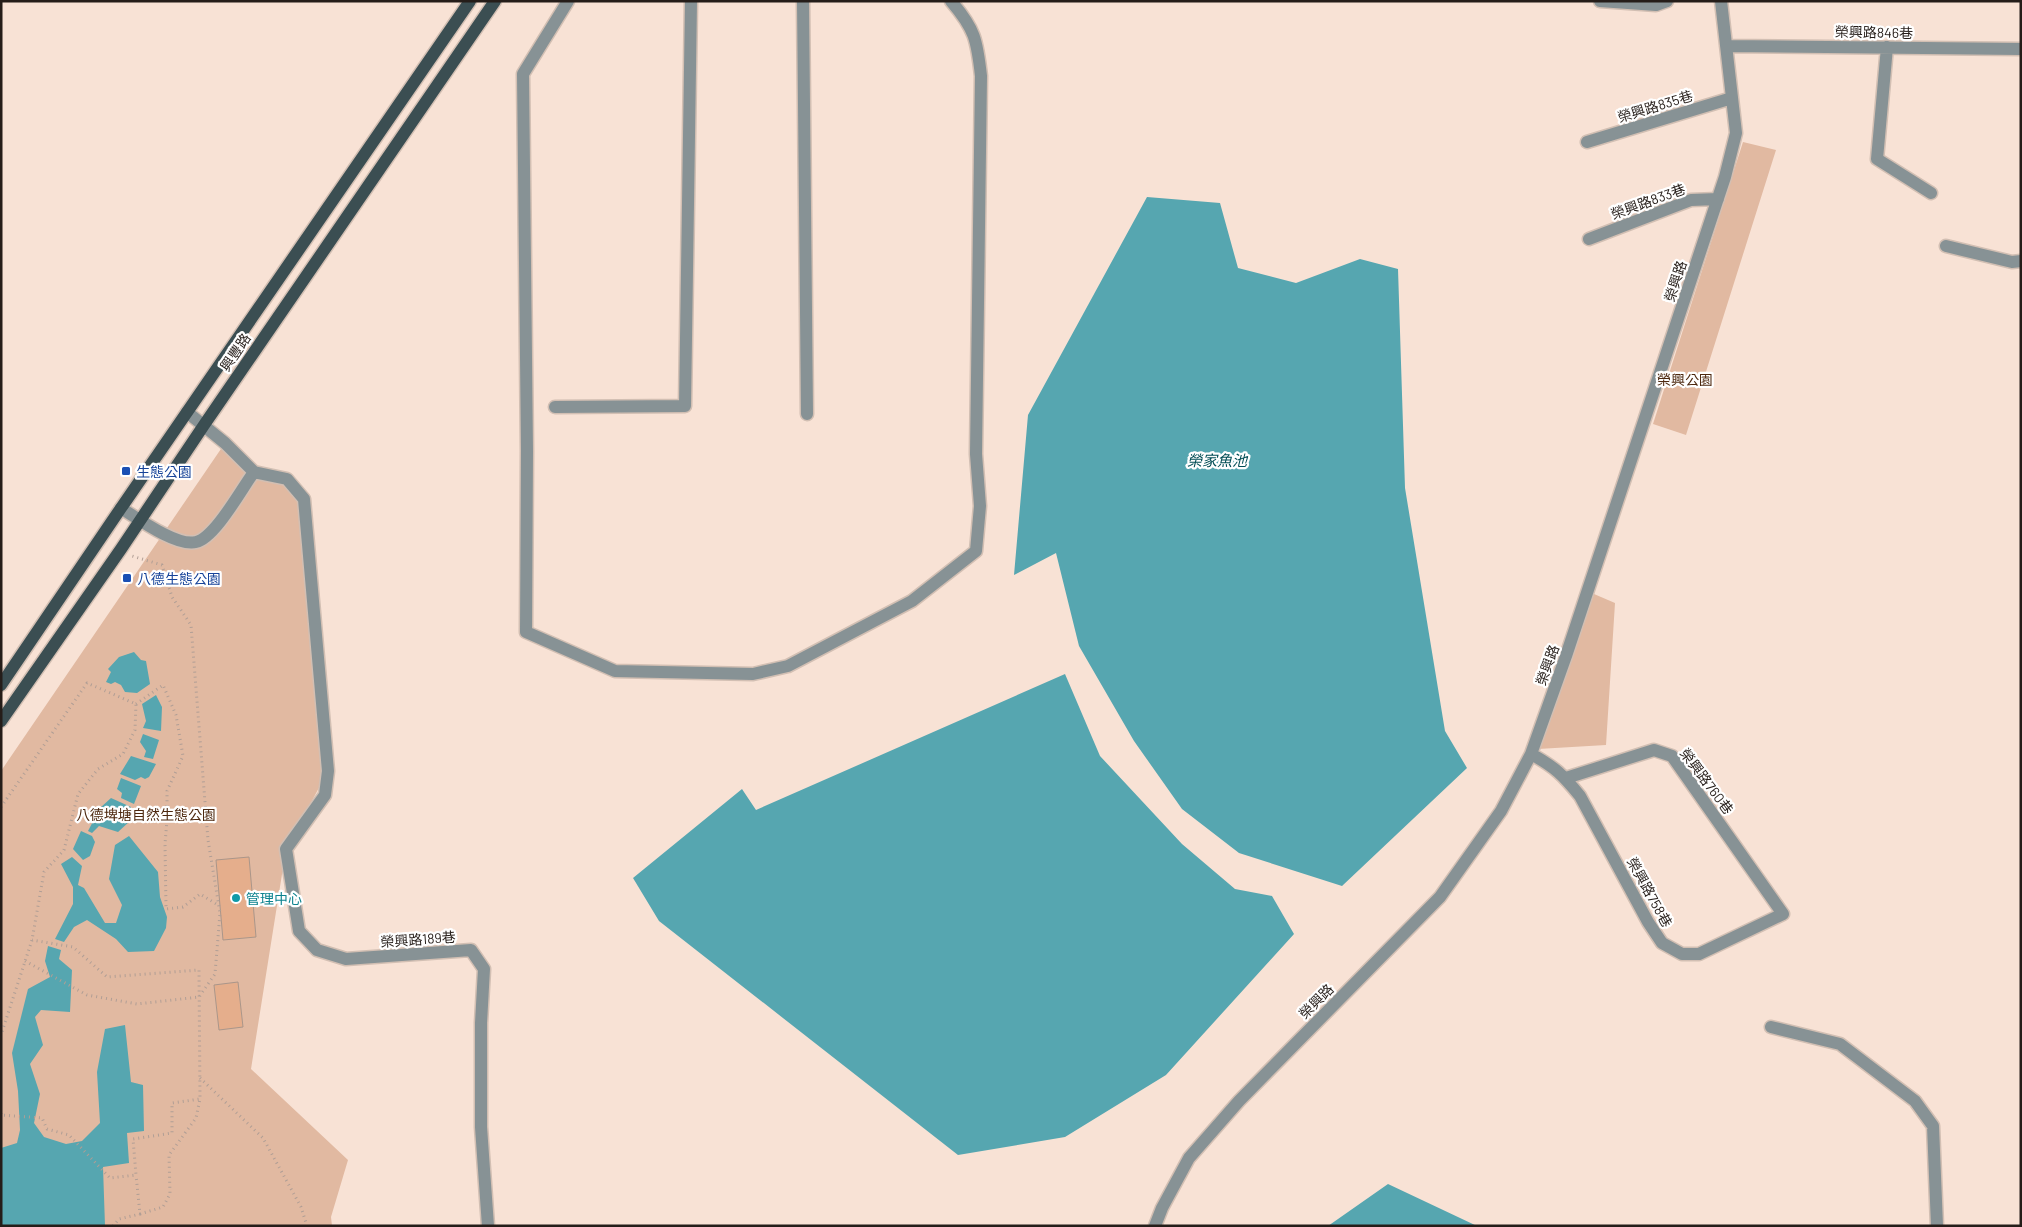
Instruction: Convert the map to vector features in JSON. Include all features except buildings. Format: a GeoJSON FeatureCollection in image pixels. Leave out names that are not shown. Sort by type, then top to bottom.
{"type":"FeatureCollection","features":[{"type":"Feature","properties":{"kind":"main road","name":"興豐路"},"geometry":{"type":"LineString","coordinates":[[1,685],[470,1]]}},
{"type":"Feature","properties":{"kind":"main road","name":"興豐路"},"geometry":{"type":"LineString","coordinates":[[1,721],[495,1]]}},
{"type":"Feature","properties":{"kind":"street"},"geometry":{"type":"LineString","coordinates":[[568,1],[523,74],[527,451],[526,632],[615,671],[753,674],[788,666],[912,601],[976,551],[980,506],[976,444],[981,76],[977,43],[966,19],[951,1]]}},
{"type":"Feature","properties":{"kind":"street"},"geometry":{"type":"LineString","coordinates":[[555,407],[685,406],[691,1]]}},
{"type":"Feature","properties":{"kind":"street"},"geometry":{"type":"LineString","coordinates":[[803,1],[807,414]]}},
{"type":"Feature","properties":{"kind":"street"},"geometry":{"type":"LineString","coordinates":[[1600,1],[1656,5],[1667,1]]}},
{"type":"Feature","properties":{"kind":"street"},"geometry":{"type":"LineString","coordinates":[[1721,2],[1732,1]]}},
{"type":"Feature","properties":{"kind":"street","name":"榮興路"},"geometry":{"type":"LineString","coordinates":[[1155,1226],[1162,1208],[1189,1158],[1239,1101],[1440,897],[1501,811],[1531,754],[1576,628],[1718,199],[1736,133],[1721,2]]}},
{"type":"Feature","properties":{"kind":"street","name":"榮興路846巷"},"geometry":{"type":"LineString","coordinates":[[1726,46],[2021,49]]}},
{"type":"Feature","properties":{"kind":"street"},"geometry":{"type":"LineString","coordinates":[[1887,47],[1877,159],[1931,193]]}},
{"type":"Feature","properties":{"kind":"street","name":"榮興路835巷"},"geometry":{"type":"LineString","coordinates":[[1587,142],[1732,98]]}},
{"type":"Feature","properties":{"kind":"street","name":"榮興路833巷"},"geometry":{"type":"LineString","coordinates":[[1589,239],[1691,200],[1718,199]]}},
{"type":"Feature","properties":{"kind":"street"},"geometry":{"type":"LineString","coordinates":[[1946,246],[2012,262],[2021,260]]}},
{"type":"Feature","properties":{"kind":"street"},"geometry":{"type":"LineString","coordinates":[[121,508],[176,541],[196,542],[214,531],[254,472],[204,425],[187,412]]}},
{"type":"Feature","properties":{"kind":"street","name":"榮興路189巷"},"geometry":{"type":"LineString","coordinates":[[254,472],[287,479],[304,499],[328,771],[325,795],[286,849],[299,931],[317,950],[346,959],[471,950],[484,969],[481,1023],[481,1127],[488,1226]]}},
{"type":"Feature","properties":{"kind":"street","name":"榮興路760巷"},"geometry":{"type":"LineString","coordinates":[[1566,778],[1654,750],[1672,756],[1783,914]]}},
{"type":"Feature","properties":{"kind":"street","name":"榮興路758巷"},"geometry":{"type":"LineString","coordinates":[[1531,754],[1553,766],[1566,778],[1580,796],[1648,922],[1662,943],[1682,954],[1699,954],[1783,914]]}},
{"type":"Feature","properties":{"kind":"street"},"geometry":{"type":"LineString","coordinates":[[1771,1027],[1840,1044],[1916,1101],[1933,1126],[1937,1226]]}},
{"type":"Feature","properties":{"kind":"path"},"geometry":{"type":"LineString","coordinates":[[131,555],[162,565],[172,597],[192,625],[208,840],[220,913],[215,974],[200,997]]}},
{"type":"Feature","properties":{"kind":"path"},"geometry":{"type":"LineString","coordinates":[[1,807],[87,683],[136,704]]}},
{"type":"Feature","properties":{"kind":"path"},"geometry":{"type":"LineString","coordinates":[[136,704],[163,686],[176,716],[183,756],[167,791],[167,820],[164,844],[166,909],[182,907],[200,894],[219,905]]}},
{"type":"Feature","properties":{"kind":"path"},"geometry":{"type":"LineString","coordinates":[[1,1035],[32,940],[44,872],[64,850],[78,794],[98,769],[123,754],[135,730],[136,704]]}},
{"type":"Feature","properties":{"kind":"path"},"geometry":{"type":"LineString","coordinates":[[32,940],[73,946],[107,977],[199,970],[200,1099],[196,1118],[169,1155],[170,1194],[163,1207],[119,1219],[113,1226]]}},
{"type":"Feature","properties":{"kind":"path"},"geometry":{"type":"LineString","coordinates":[[25,961],[87,994],[137,1004],[200,997]]}},
{"type":"Feature","properties":{"kind":"path"},"geometry":{"type":"LineString","coordinates":[[200,1078],[262,1138],[301,1207],[307,1226]]}},
{"type":"Feature","properties":{"kind":"path"},"geometry":{"type":"LineString","coordinates":[[140,1214],[134,1139],[172,1133],[172,1103],[200,1099]]}},
{"type":"Feature","properties":{"kind":"path"},"geometry":{"type":"LineString","coordinates":[[1,1113],[2,1115],[42,1118],[47,1129],[69,1135],[110,1178],[136,1175]]}},
{"type":"Feature","properties":{"kind":"green space","name":"榮興公園"},"geometry":{"type":"Polygon","coordinates":[[[1743,142],[1776,150],[1686,435],[1653,424],[1743,142]]]}},
{"type":"Feature","properties":{"kind":"green space","name":"八德埤塘自然生態公園"},"geometry":{"type":"Polygon","coordinates":[[[225,443],[267,475],[304,499],[328,771],[286,849],[251,1069],[348,1160],[331,1217],[332,1226],[1,1226],[1,771],[225,443]]]}},
{"type":"Feature","properties":{"kind":"green space"},"geometry":{"type":"Polygon","coordinates":[[[1594,594],[1615,603],[1606,745],[1538,749],[1594,594]]]}},
{"type":"Feature","properties":{"kind":"water","name":"榮家魚池"},"geometry":{"type":"Polygon","coordinates":[[[1147,197],[1220,203],[1238,268],[1296,283],[1360,259],[1398,269],[1405,488],[1445,731],[1467,768],[1342,886],[1239,853],[1182,809],[1134,741],[1079,646],[1056,553],[1014,575],[1028,415],[1147,197]]]}},
{"type":"Feature","properties":{"kind":"water"},"geometry":{"type":"Polygon","coordinates":[[[134,652],[141,660],[146,661],[150,684],[137,693],[125,692],[121,685],[115,682],[111,684],[106,682],[111,672],[108,669],[119,657],[134,652]]]}},
{"type":"Feature","properties":{"kind":"water"},"geometry":{"type":"Polygon","coordinates":[[[1065,674],[1100,756],[1182,844],[1235,889],[1272,896],[1294,934],[1166,1075],[1065,1137],[958,1155],[659,921],[633,878],[742,789],[756,810],[1065,674]]]}},
{"type":"Feature","properties":{"kind":"water"},"geometry":{"type":"Polygon","coordinates":[[[156,695],[162,707],[161,731],[143,728],[146,721],[142,704],[156,695]]]}},
{"type":"Feature","properties":{"kind":"water"},"geometry":{"type":"Polygon","coordinates":[[[143,734],[159,740],[153,759],[144,757],[146,751],[140,742],[143,734]]]}},
{"type":"Feature","properties":{"kind":"water"},"geometry":{"type":"Polygon","coordinates":[[[131,756],[156,764],[149,777],[145,779],[141,777],[135,780],[120,774],[131,756]]]}},
{"type":"Feature","properties":{"kind":"water"},"geometry":{"type":"Polygon","coordinates":[[[121,778],[141,786],[134,804],[121,798],[122,793],[117,789],[121,778]]]}},
{"type":"Feature","properties":{"kind":"water"},"geometry":{"type":"Polygon","coordinates":[[[111,798],[131,807],[130,821],[118,832],[99,826],[92,833],[88,831],[100,808],[111,798]]]}},
{"type":"Feature","properties":{"kind":"water"},"geometry":{"type":"Polygon","coordinates":[[[81,831],[92,836],[95,842],[90,856],[83,860],[73,849],[81,831]]]}},
{"type":"Feature","properties":{"kind":"water"},"geometry":{"type":"Polygon","coordinates":[[[129,836],[158,872],[160,897],[167,917],[166,928],[154,951],[128,952],[116,939],[87,920],[74,927],[64,942],[55,939],[73,904],[73,887],[61,864],[72,857],[82,866],[78,885],[84,888],[105,923],[116,923],[122,905],[109,879],[115,845],[129,836]]]}},
{"type":"Feature","properties":{"kind":"water"},"geometry":{"type":"Polygon","coordinates":[[[48,946],[61,950],[59,959],[72,970],[70,1012],[41,1010],[35,1017],[43,1045],[30,1064],[40,1094],[34,1123],[44,1137],[66,1144],[82,1141],[100,1123],[97,1072],[105,1029],[125,1025],[131,1082],[143,1085],[144,1131],[127,1133],[129,1163],[103,1167],[105,1226],[1,1226],[1,1148],[17,1143],[20,1130],[18,1091],[12,1053],[28,989],[50,977],[45,961],[48,946]]]}},
{"type":"Feature","properties":{"kind":"water"},"geometry":{"type":"Polygon","coordinates":[[[1388,1184],[1477,1226],[1328,1226],[1388,1184]]]}},
{"type":"Feature","properties":{"kind":"place","name":"生態公園"},"geometry":{"type":"Point","coordinates":[126,471]}},
{"type":"Feature","properties":{"kind":"place","name":"八德生態公園"},"geometry":{"type":"Point","coordinates":[127,578]}},
{"type":"Feature","properties":{"kind":"place","name":"管理中心"},"geometry":{"type":"Point","coordinates":[236,898]}}]}
